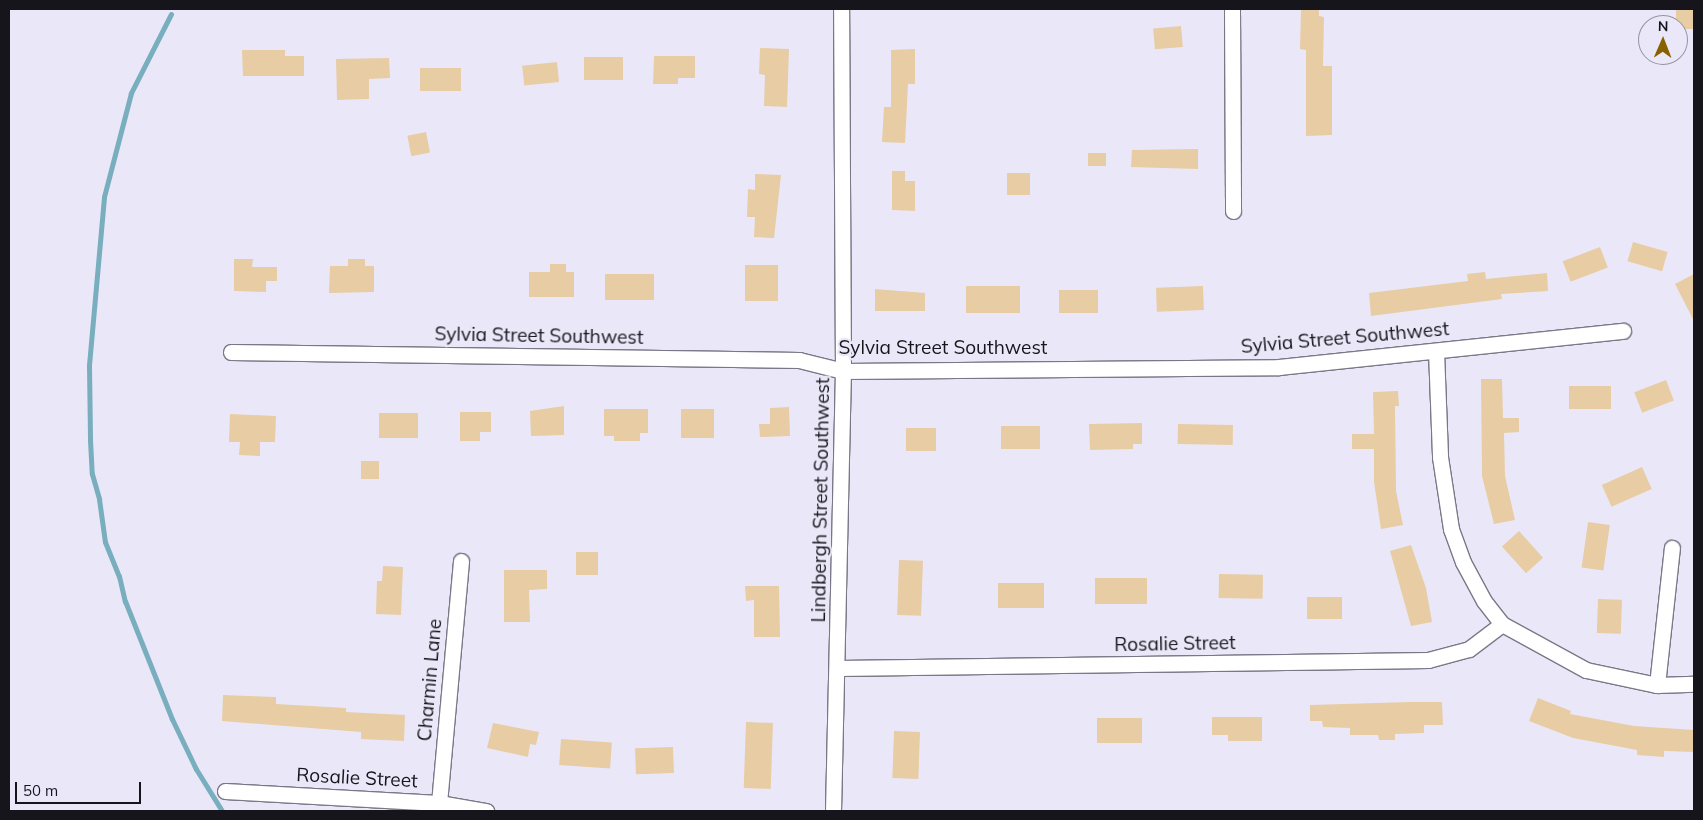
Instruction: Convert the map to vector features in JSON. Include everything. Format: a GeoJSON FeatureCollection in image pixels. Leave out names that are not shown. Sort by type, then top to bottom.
{"type":"FeatureCollection","features":[{"type":"Feature","properties":{"kind":"street","name":"Lindbergh Street Southwest"},"geometry":{"type":"LineString","coordinates":[[833,811],[838,668],[843,371],[841,9]]}},
{"type":"Feature","properties":{"kind":"street"},"geometry":{"type":"LineString","coordinates":[[1232,9],[1233,211]]}},
{"type":"Feature","properties":{"kind":"street","name":"Sylvia Street Southwest"},"geometry":{"type":"LineString","coordinates":[[231,352],[799,360],[843,371],[1279,366],[1623,331]]}},
{"type":"Feature","properties":{"kind":"street"},"geometry":{"type":"LineString","coordinates":[[1436,350],[1440,457],[1451,529],[1463,562],[1480,594],[1502,624],[1586,670],[1657,685],[1694,684]]}},
{"type":"Feature","properties":{"kind":"street"},"geometry":{"type":"LineString","coordinates":[[1657,685],[1672,548]]}},
{"type":"Feature","properties":{"kind":"street","name":"Charmin Lane"},"geometry":{"type":"LineString","coordinates":[[439,803],[461,561]]}},
{"type":"Feature","properties":{"kind":"street","name":"Rosalie Street"},"geometry":{"type":"LineString","coordinates":[[838,668],[1428,660],[1469,649],[1502,624]]}},
{"type":"Feature","properties":{"kind":"street","name":"Rosalie Street"},"geometry":{"type":"LineString","coordinates":[[225,791],[439,803],[486,811]]}},
{"type":"Feature","properties":{"kind":"building"},"geometry":{"type":"Polygon","coordinates":[[[1301,9],[1319,9],[1319,16],[1324,17],[1323,66],[1332,66],[1332,135],[1306,136],[1306,50],[1300,49],[1301,9]]]}},
{"type":"Feature","properties":{"kind":"building"},"geometry":{"type":"Polygon","coordinates":[[[1676,9],[1694,9],[1694,29],[1688,29],[1688,15],[1676,15],[1676,9]]]}},
{"type":"Feature","properties":{"kind":"building"},"geometry":{"type":"Polygon","coordinates":[[[1181,26],[1183,47],[1155,49],[1153,28],[1181,26]]]}},
{"type":"Feature","properties":{"kind":"building"},"geometry":{"type":"Polygon","coordinates":[[[760,48],[789,49],[787,107],[764,106],[765,75],[759,74],[760,48]]]}},
{"type":"Feature","properties":{"kind":"building"},"geometry":{"type":"Polygon","coordinates":[[[915,49],[915,84],[908,84],[905,143],[882,142],[884,107],[891,107],[891,50],[915,49]]]}},
{"type":"Feature","properties":{"kind":"building"},"geometry":{"type":"Polygon","coordinates":[[[242,50],[285,50],[285,56],[304,56],[304,76],[243,76],[242,50]]]}},
{"type":"Feature","properties":{"kind":"building"},"geometry":{"type":"Polygon","coordinates":[[[654,56],[695,56],[695,78],[678,78],[678,84],[653,84],[654,56]]]}},
{"type":"Feature","properties":{"kind":"building"},"geometry":{"type":"Polygon","coordinates":[[[584,57],[623,57],[623,80],[584,80],[584,57]]]}},
{"type":"Feature","properties":{"kind":"building"},"geometry":{"type":"Polygon","coordinates":[[[389,58],[390,78],[369,79],[369,99],[337,100],[336,59],[389,58]]]}},
{"type":"Feature","properties":{"kind":"building"},"geometry":{"type":"Polygon","coordinates":[[[557,62],[559,82],[524,86],[522,66],[557,62]]]}},
{"type":"Feature","properties":{"kind":"building"},"geometry":{"type":"Polygon","coordinates":[[[420,68],[461,68],[461,91],[420,91],[420,68]]]}},
{"type":"Feature","properties":{"kind":"building"},"geometry":{"type":"Polygon","coordinates":[[[426,132],[430,153],[411,156],[407,136],[426,132]]]}},
{"type":"Feature","properties":{"kind":"building"},"geometry":{"type":"Polygon","coordinates":[[[1198,149],[1198,169],[1131,167],[1132,150],[1198,149]]]}},
{"type":"Feature","properties":{"kind":"building"},"geometry":{"type":"Polygon","coordinates":[[[1088,153],[1106,153],[1106,166],[1088,166],[1088,153]]]}},
{"type":"Feature","properties":{"kind":"building"},"geometry":{"type":"Polygon","coordinates":[[[892,171],[905,171],[905,181],[915,181],[915,211],[892,210],[892,171]]]}},
{"type":"Feature","properties":{"kind":"building"},"geometry":{"type":"Polygon","coordinates":[[[1007,173],[1030,173],[1030,195],[1007,195],[1007,173]]]}},
{"type":"Feature","properties":{"kind":"building"},"geometry":{"type":"Polygon","coordinates":[[[755,174],[781,175],[774,238],[754,237],[755,217],[747,217],[748,189],[755,190],[755,174]]]}},
{"type":"Feature","properties":{"kind":"building"},"geometry":{"type":"Polygon","coordinates":[[[1633,242],[1668,252],[1662,271],[1627,261],[1633,242]]]}},
{"type":"Feature","properties":{"kind":"building"},"geometry":{"type":"Polygon","coordinates":[[[1600,247],[1608,268],[1571,282],[1563,261],[1600,247]]]}},
{"type":"Feature","properties":{"kind":"building"},"geometry":{"type":"Polygon","coordinates":[[[234,259],[253,259],[252,267],[277,267],[277,281],[266,281],[266,292],[234,291],[234,259]]]}},
{"type":"Feature","properties":{"kind":"building"},"geometry":{"type":"Polygon","coordinates":[[[348,259],[365,259],[365,266],[374,266],[374,292],[329,293],[330,266],[348,266],[348,259]]]}},
{"type":"Feature","properties":{"kind":"building"},"geometry":{"type":"Polygon","coordinates":[[[550,264],[566,264],[566,272],[574,272],[574,297],[529,297],[529,272],[550,272],[550,264]]]}},
{"type":"Feature","properties":{"kind":"building"},"geometry":{"type":"Polygon","coordinates":[[[745,265],[778,265],[778,301],[745,301],[745,265]]]}},
{"type":"Feature","properties":{"kind":"building"},"geometry":{"type":"Polygon","coordinates":[[[1485,272],[1486,279],[1547,273],[1548,291],[1501,294],[1502,299],[1371,316],[1369,293],[1468,281],[1467,274],[1485,272]]]}},
{"type":"Feature","properties":{"kind":"building"},"geometry":{"type":"Polygon","coordinates":[[[605,274],[654,274],[654,300],[605,300],[605,274]]]}},
{"type":"Feature","properties":{"kind":"building"},"geometry":{"type":"Polygon","coordinates":[[[1694,274],[1694,321],[1675,284],[1694,274]]]}},
{"type":"Feature","properties":{"kind":"building"},"geometry":{"type":"Polygon","coordinates":[[[966,286],[1020,286],[1020,313],[966,313],[966,286]]]}},
{"type":"Feature","properties":{"kind":"building"},"geometry":{"type":"Polygon","coordinates":[[[1203,286],[1204,310],[1157,312],[1156,288],[1203,286]]]}},
{"type":"Feature","properties":{"kind":"building"},"geometry":{"type":"Polygon","coordinates":[[[875,289],[925,293],[925,311],[875,311],[875,289]]]}},
{"type":"Feature","properties":{"kind":"building"},"geometry":{"type":"Polygon","coordinates":[[[1059,290],[1098,290],[1098,313],[1059,313],[1059,290]]]}},
{"type":"Feature","properties":{"kind":"building"},"geometry":{"type":"Polygon","coordinates":[[[1481,379],[1502,379],[1503,418],[1519,418],[1519,432],[1504,433],[1505,476],[1515,520],[1494,524],[1482,476],[1481,379]]]}},
{"type":"Feature","properties":{"kind":"building"},"geometry":{"type":"Polygon","coordinates":[[[1666,380],[1674,401],[1642,413],[1634,392],[1666,380]]]}},
{"type":"Feature","properties":{"kind":"building"},"geometry":{"type":"Polygon","coordinates":[[[1569,386],[1611,386],[1611,409],[1569,409],[1569,386]]]}},
{"type":"Feature","properties":{"kind":"building"},"geometry":{"type":"Polygon","coordinates":[[[1398,391],[1399,406],[1395,406],[1396,491],[1403,525],[1381,529],[1374,482],[1374,449],[1352,449],[1352,434],[1374,434],[1373,392],[1398,391]]]}},
{"type":"Feature","properties":{"kind":"building"},"geometry":{"type":"Polygon","coordinates":[[[564,406],[564,435],[531,436],[530,411],[564,406]]]}},
{"type":"Feature","properties":{"kind":"building"},"geometry":{"type":"Polygon","coordinates":[[[789,407],[790,436],[760,437],[759,424],[770,424],[770,408],[789,407]]]}},
{"type":"Feature","properties":{"kind":"building"},"geometry":{"type":"Polygon","coordinates":[[[604,409],[648,409],[648,433],[640,433],[640,441],[614,441],[614,436],[604,436],[604,409]]]}},
{"type":"Feature","properties":{"kind":"building"},"geometry":{"type":"Polygon","coordinates":[[[681,409],[714,409],[714,438],[681,438],[681,409]]]}},
{"type":"Feature","properties":{"kind":"building"},"geometry":{"type":"Polygon","coordinates":[[[460,412],[491,412],[491,432],[480,432],[480,441],[460,441],[460,412]]]}},
{"type":"Feature","properties":{"kind":"building"},"geometry":{"type":"Polygon","coordinates":[[[379,413],[418,413],[418,438],[379,438],[379,413]]]}},
{"type":"Feature","properties":{"kind":"building"},"geometry":{"type":"Polygon","coordinates":[[[230,414],[276,416],[275,442],[260,442],[260,456],[239,455],[240,442],[229,442],[230,414]]]}},
{"type":"Feature","properties":{"kind":"building"},"geometry":{"type":"Polygon","coordinates":[[[1142,423],[1142,444],[1133,444],[1133,449],[1090,450],[1089,424],[1142,423]]]}},
{"type":"Feature","properties":{"kind":"building"},"geometry":{"type":"Polygon","coordinates":[[[1178,424],[1233,425],[1233,445],[1178,444],[1178,424]]]}},
{"type":"Feature","properties":{"kind":"building"},"geometry":{"type":"Polygon","coordinates":[[[1001,426],[1040,426],[1040,449],[1001,449],[1001,426]]]}},
{"type":"Feature","properties":{"kind":"building"},"geometry":{"type":"Polygon","coordinates":[[[906,428],[936,428],[936,451],[906,451],[906,428]]]}},
{"type":"Feature","properties":{"kind":"building"},"geometry":{"type":"Polygon","coordinates":[[[361,461],[379,461],[379,479],[361,479],[361,461]]]}},
{"type":"Feature","properties":{"kind":"building"},"geometry":{"type":"Polygon","coordinates":[[[1642,467],[1652,489],[1612,507],[1602,485],[1642,467]]]}},
{"type":"Feature","properties":{"kind":"building"},"geometry":{"type":"Polygon","coordinates":[[[1588,522],[1610,525],[1603,571],[1582,568],[1588,522]]]}},
{"type":"Feature","properties":{"kind":"building"},"geometry":{"type":"Polygon","coordinates":[[[1519,531],[1543,558],[1526,573],[1502,546],[1519,531]]]}},
{"type":"Feature","properties":{"kind":"building"},"geometry":{"type":"Polygon","coordinates":[[[1411,545],[1426,588],[1432,622],[1411,626],[1390,551],[1411,545]]]}},
{"type":"Feature","properties":{"kind":"building"},"geometry":{"type":"Polygon","coordinates":[[[576,552],[598,552],[598,575],[576,575],[576,552]]]}},
{"type":"Feature","properties":{"kind":"building"},"geometry":{"type":"Polygon","coordinates":[[[899,560],[923,561],[921,616],[897,615],[899,560]]]}},
{"type":"Feature","properties":{"kind":"building"},"geometry":{"type":"Polygon","coordinates":[[[383,566],[403,567],[401,615],[376,614],[377,581],[382,581],[383,566]]]}},
{"type":"Feature","properties":{"kind":"building"},"geometry":{"type":"Polygon","coordinates":[[[504,570],[547,570],[547,589],[529,590],[530,622],[504,622],[504,570]]]}},
{"type":"Feature","properties":{"kind":"building"},"geometry":{"type":"Polygon","coordinates":[[[1219,574],[1263,575],[1263,599],[1219,598],[1219,574]]]}},
{"type":"Feature","properties":{"kind":"building"},"geometry":{"type":"Polygon","coordinates":[[[1095,578],[1147,578],[1147,604],[1095,604],[1095,578]]]}},
{"type":"Feature","properties":{"kind":"building"},"geometry":{"type":"Polygon","coordinates":[[[998,583],[1044,583],[1044,608],[998,608],[998,583]]]}},
{"type":"Feature","properties":{"kind":"building"},"geometry":{"type":"Polygon","coordinates":[[[745,586],[779,586],[780,637],[754,637],[754,600],[746,601],[745,586]]]}},
{"type":"Feature","properties":{"kind":"building"},"geometry":{"type":"Polygon","coordinates":[[[1307,597],[1342,597],[1342,619],[1307,619],[1307,597]]]}},
{"type":"Feature","properties":{"kind":"building"},"geometry":{"type":"Polygon","coordinates":[[[1598,599],[1622,600],[1621,634],[1597,633],[1598,599]]]}},
{"type":"Feature","properties":{"kind":"building"},"geometry":{"type":"Polygon","coordinates":[[[223,695],[276,697],[276,704],[346,708],[346,712],[405,715],[404,741],[361,739],[361,732],[222,721],[223,695]]]}},
{"type":"Feature","properties":{"kind":"building"},"geometry":{"type":"Polygon","coordinates":[[[1538,698],[1571,711],[1570,714],[1634,726],[1694,730],[1694,752],[1664,751],[1664,757],[1637,755],[1637,750],[1573,738],[1529,721],[1538,698]]]}},
{"type":"Feature","properties":{"kind":"building"},"geometry":{"type":"Polygon","coordinates":[[[1442,702],[1443,725],[1424,725],[1424,733],[1395,734],[1395,740],[1379,740],[1378,735],[1350,735],[1350,728],[1323,727],[1322,721],[1310,721],[1310,705],[1442,702]]]}},
{"type":"Feature","properties":{"kind":"building"},"geometry":{"type":"Polygon","coordinates":[[[1212,717],[1262,717],[1262,741],[1228,741],[1228,735],[1212,735],[1212,717]]]}},
{"type":"Feature","properties":{"kind":"building"},"geometry":{"type":"Polygon","coordinates":[[[1097,718],[1142,718],[1142,743],[1097,743],[1097,718]]]}},
{"type":"Feature","properties":{"kind":"building"},"geometry":{"type":"Polygon","coordinates":[[[746,722],[773,723],[771,789],[744,788],[746,722]]]}},
{"type":"Feature","properties":{"kind":"building"},"geometry":{"type":"Polygon","coordinates":[[[493,723],[539,732],[536,745],[530,744],[528,757],[487,748],[493,723]]]}},
{"type":"Feature","properties":{"kind":"building"},"geometry":{"type":"Polygon","coordinates":[[[894,731],[920,732],[918,779],[892,778],[894,731]]]}},
{"type":"Feature","properties":{"kind":"building"},"geometry":{"type":"Polygon","coordinates":[[[561,739],[612,743],[610,768],[559,765],[561,739]]]}},
{"type":"Feature","properties":{"kind":"building"},"geometry":{"type":"Polygon","coordinates":[[[673,747],[674,773],[636,774],[635,748],[673,747]]]}},
{"type":"Feature","properties":{"kind":"waterway"},"geometry":{"type":"LineString","coordinates":[[171,14],[131,93],[104,197],[89,366],[92,474],[99,499],[105,542],[119,576],[125,601],[172,719],[196,769],[222,811]]}}]}
